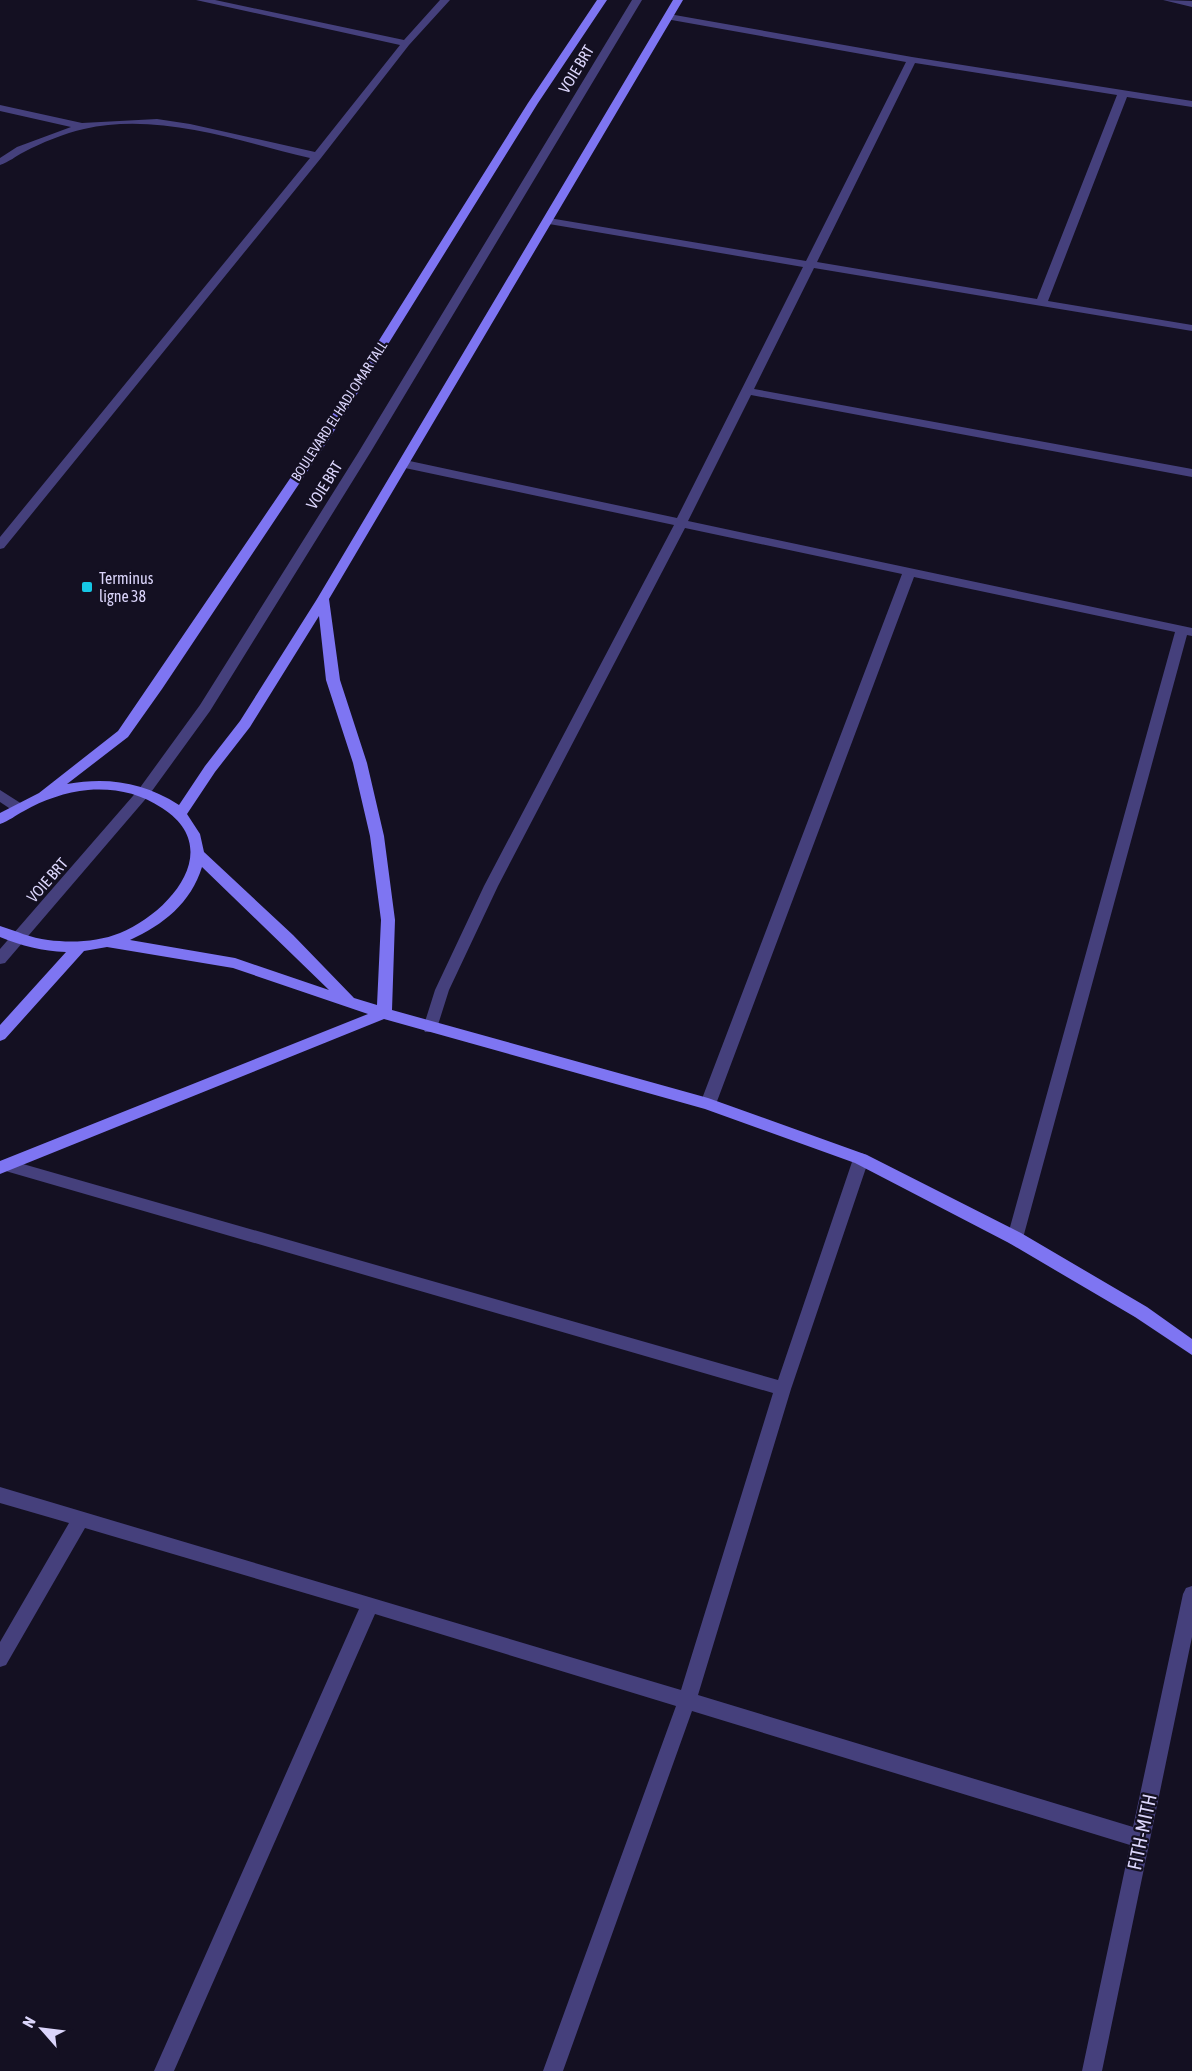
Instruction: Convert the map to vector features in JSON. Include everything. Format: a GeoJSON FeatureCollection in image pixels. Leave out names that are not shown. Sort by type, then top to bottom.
{"type":"FeatureCollection","features":[{"type":"Feature","properties":{"kind":"main road","name":"BOULEVARD EL HADJ OMAR TALL"},"geometry":{"type":"LineString","coordinates":[[45,794],[123,734],[157,686],[325,436],[533,103],[602,0]]}},
{"type":"Feature","properties":{"kind":"main road"},"geometry":{"type":"LineString","coordinates":[[180,814],[210,769],[245,724],[324,599],[678,0]]}},
{"type":"Feature","properties":{"kind":"main road"},"geometry":{"type":"LineString","coordinates":[[324,599],[333,680],[360,763],[377,836],[387,920],[384,1013]]}},
{"type":"Feature","properties":{"kind":"main road","name":"BOULEVARD EL HADJ OMAR TALL"},"geometry":{"type":"LineString","coordinates":[[0,819],[17,807],[45,794],[70,787],[121,786],[144,792],[164,802],[180,814],[192,832],[197,854]]}},
{"type":"Feature","properties":{"kind":"main road"},"geometry":{"type":"LineString","coordinates":[[197,854],[288,939],[350,1002]]}},
{"type":"Feature","properties":{"kind":"main road"},"geometry":{"type":"LineString","coordinates":[[0,931],[17,939],[58,947],[79,947],[108,942],[144,927],[173,906],[191,880],[197,854]]}},
{"type":"Feature","properties":{"kind":"main road"},"geometry":{"type":"LineString","coordinates":[[108,942],[235,963],[430,1028],[708,1104],[861,1159],[1015,1238],[1142,1312],[1192,1348]]}},
{"type":"Feature","properties":{"kind":"main road"},"geometry":{"type":"LineString","coordinates":[[0,1035],[79,947]]}},
{"type":"Feature","properties":{"kind":"main road"},"geometry":{"type":"LineString","coordinates":[[4,1167],[384,1013]]}},
{"type":"Feature","properties":{"kind":"street"},"geometry":{"type":"LineString","coordinates":[[201,0],[234,3],[406,43]]}},
{"type":"Feature","properties":{"kind":"street"},"geometry":{"type":"LineString","coordinates":[[0,545],[317,156],[406,43],[445,0]]}},
{"type":"Feature","properties":{"kind":"street","name":"VOIE BRT"},"geometry":{"type":"LineString","coordinates":[[0,959],[144,792],[205,708],[364,453],[637,0]]}},
{"type":"Feature","properties":{"kind":"street"},"geometry":{"type":"LineString","coordinates":[[1168,0],[1192,4]]}},
{"type":"Feature","properties":{"kind":"street"},"geometry":{"type":"LineString","coordinates":[[669,17],[912,60],[1192,104]]}},
{"type":"Feature","properties":{"kind":"street"},"geometry":{"type":"LineString","coordinates":[[430,1028],[442,990],[491,886],[681,523],[912,60]]}},
{"type":"Feature","properties":{"kind":"street"},"geometry":{"type":"LineString","coordinates":[[1041,304],[1123,93]]}},
{"type":"Feature","properties":{"kind":"street"},"geometry":{"type":"LineString","coordinates":[[0,108],[82,126]]}},
{"type":"Feature","properties":{"kind":"street"},"geometry":{"type":"LineString","coordinates":[[0,162],[21,149],[82,126],[124,122],[157,122],[190,127],[317,156]]}},
{"type":"Feature","properties":{"kind":"street"},"geometry":{"type":"LineString","coordinates":[[549,221],[1192,328]]}},
{"type":"Feature","properties":{"kind":"street"},"geometry":{"type":"LineString","coordinates":[[746,391],[1192,473]]}},
{"type":"Feature","properties":{"kind":"street"},"geometry":{"type":"LineString","coordinates":[[405,464],[1187,631],[1015,1238]]}},
{"type":"Feature","properties":{"kind":"street"},"geometry":{"type":"LineString","coordinates":[[708,1104],[909,572]]}},
{"type":"Feature","properties":{"kind":"street"},"geometry":{"type":"LineString","coordinates":[[0,795],[17,807]]}},
{"type":"Feature","properties":{"kind":"street"},"geometry":{"type":"LineString","coordinates":[[553,2071],[687,1700],[783,1389],[861,1159]]}},
{"type":"Feature","properties":{"kind":"street"},"geometry":{"type":"LineString","coordinates":[[4,1167],[783,1389]]}},
{"type":"Feature","properties":{"kind":"street"},"geometry":{"type":"LineString","coordinates":[[0,1495],[370,1604],[1141,1839]]}},
{"type":"Feature","properties":{"kind":"street"},"geometry":{"type":"LineString","coordinates":[[0,1659],[80,1520]]}},
{"type":"Feature","properties":{"kind":"street","name":"FITH-MITH"},"geometry":{"type":"LineString","coordinates":[[1092,2071],[1192,1594]]}},
{"type":"Feature","properties":{"kind":"street"},"geometry":{"type":"LineString","coordinates":[[164,2071],[370,1604]]}},
{"type":"Feature","properties":{"kind":"place","name":"Terminus ligne 38"},"geometry":{"type":"Point","coordinates":[87,587]}}]}
